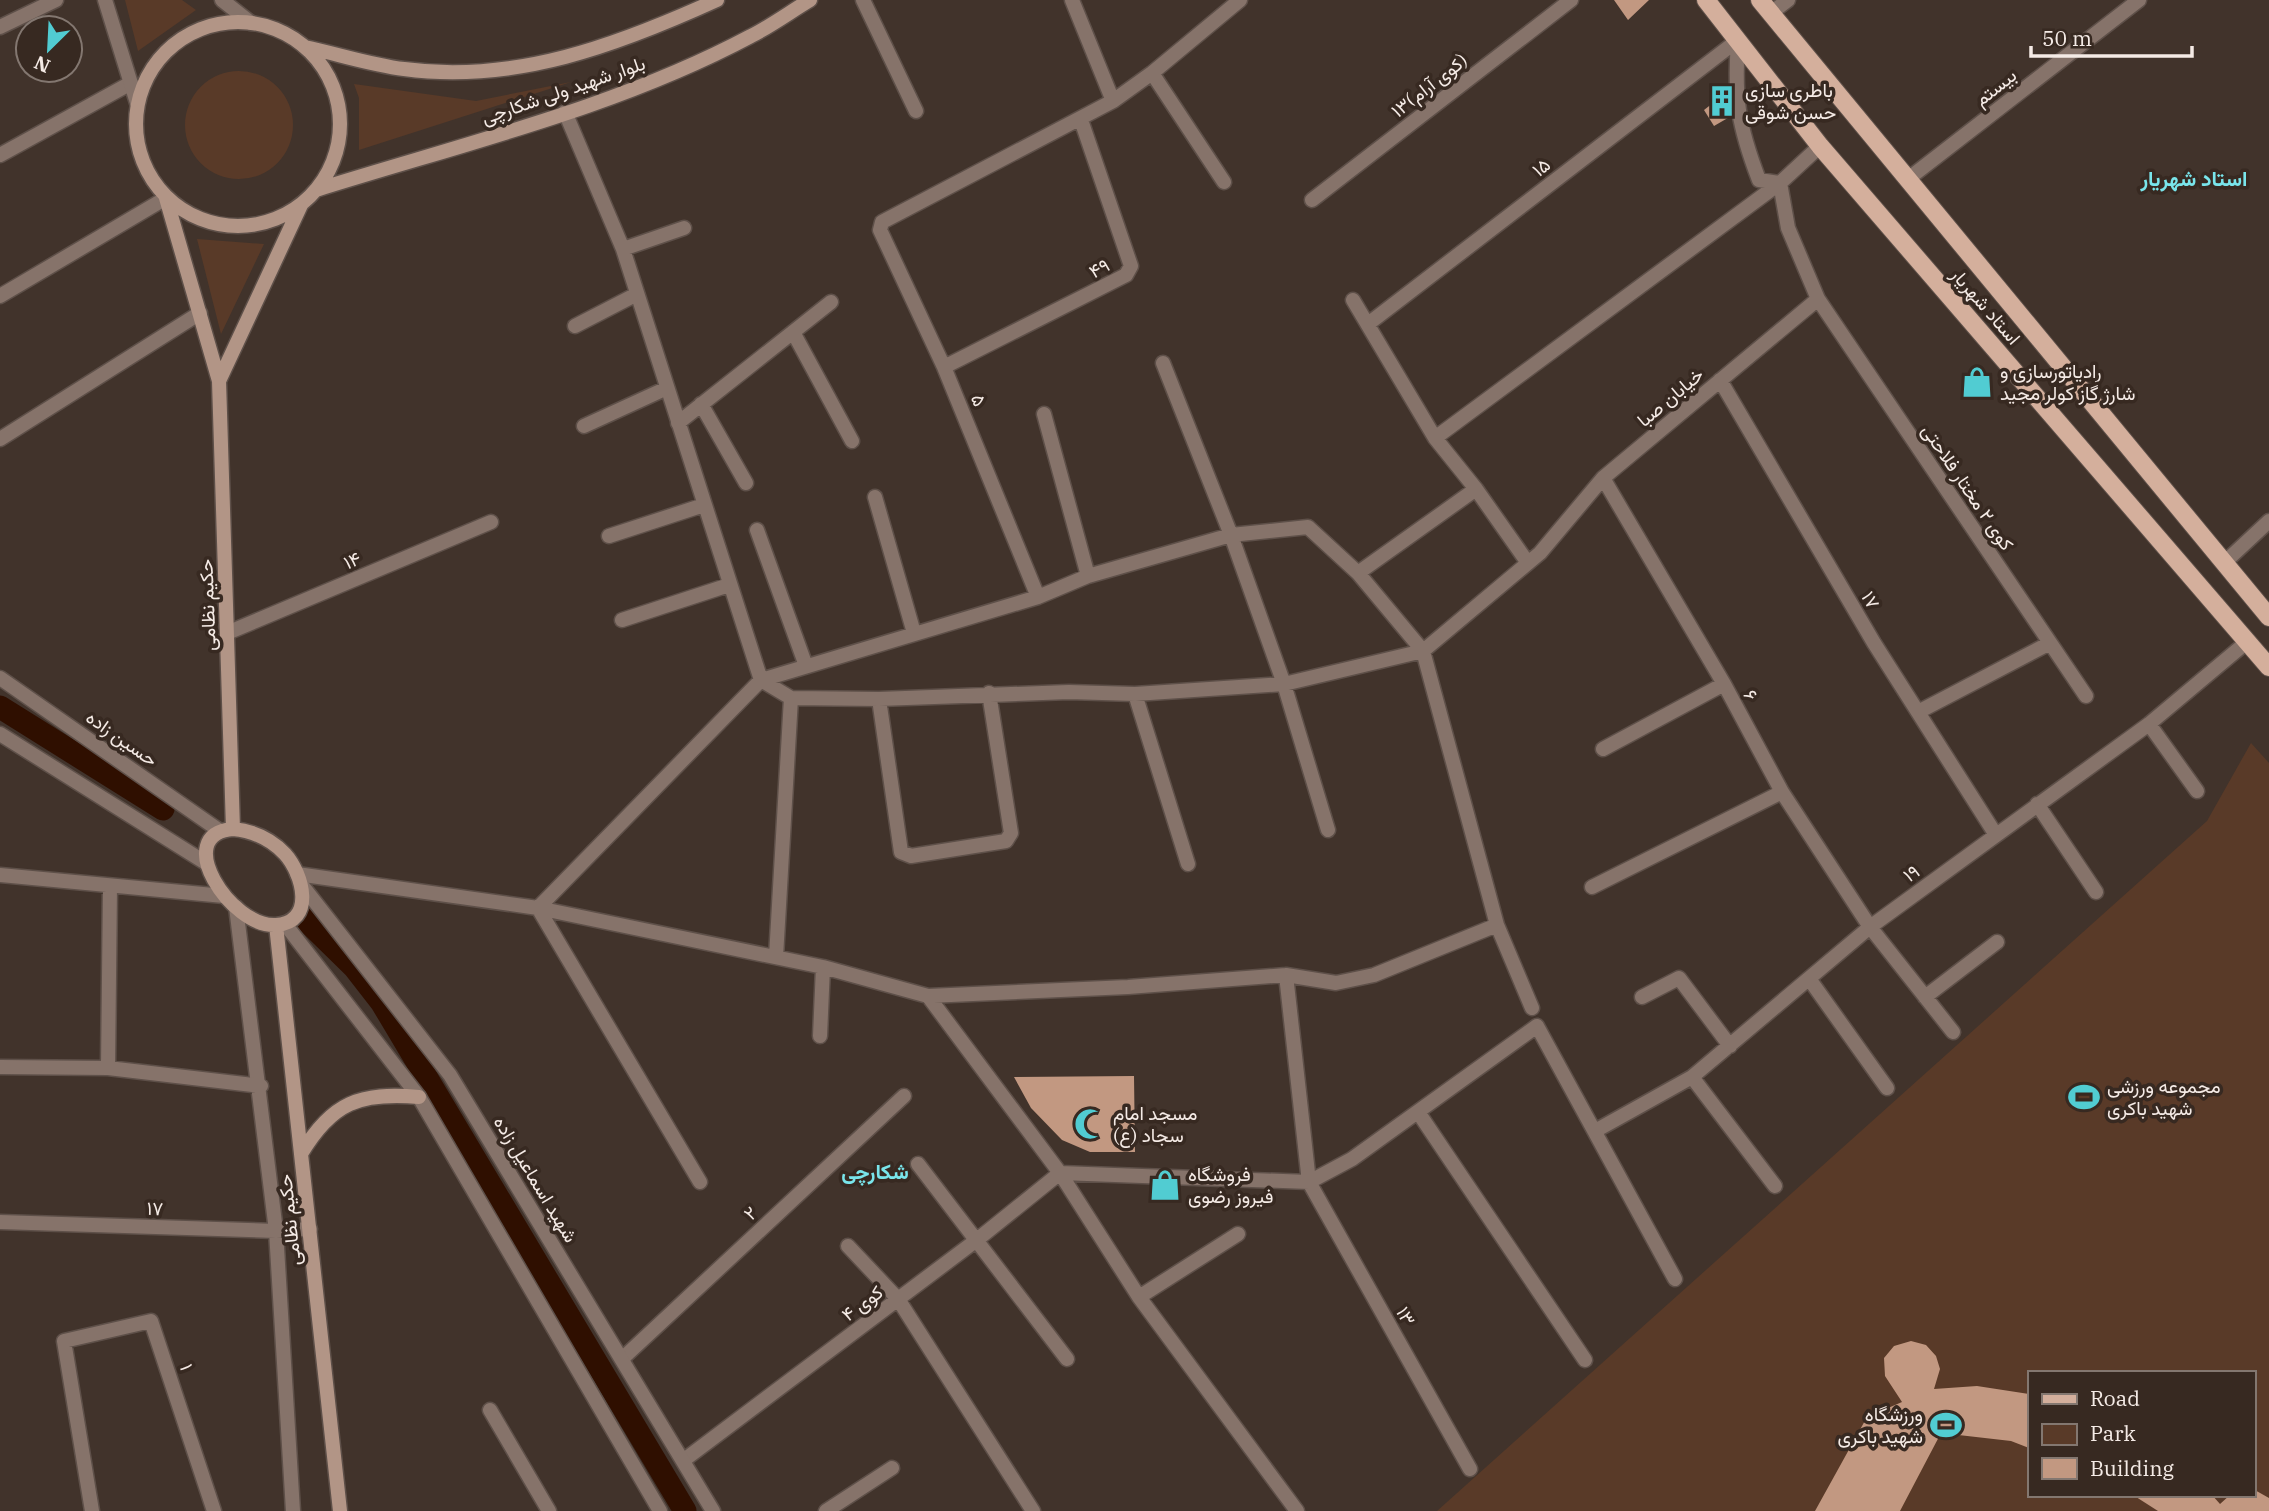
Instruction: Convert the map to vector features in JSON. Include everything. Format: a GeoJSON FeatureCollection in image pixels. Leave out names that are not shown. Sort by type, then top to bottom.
{"type":"FeatureCollection","features":[{"type":"Feature","properties":{"kind":"main road"},"geometry":{"type":"LineString","coordinates":[[305,47],[403,69],[467,73],[551,63],[646,32],[717,0]]}},
{"type":"Feature","properties":{"kind":"main road","name":"بلوار شهید ولی شکارچی"},"geometry":{"type":"LineString","coordinates":[[316,190],[666,76],[752,36],[810,0]]}},
{"type":"Feature","properties":{"kind":"main road","name":"استاد شهریار"},"geometry":{"type":"LineString","coordinates":[[1706,0],[1820,146],[2269,667]]}},
{"type":"Feature","properties":{"kind":"main road","name":"استاد شهریار"},"geometry":{"type":"LineString","coordinates":[[1766,7],[2269,617]]}},
{"type":"Feature","properties":{"kind":"main road"},"geometry":{"type":"LineString","coordinates":[[220,23],[251,23],[280,31],[305,47],[326,72],[337,101],[340,132],[333,163],[316,190],[301,205],[266,222],[247,226],[218,225],[190,215],[166,198],[152,181],[140,156],[135,130],[137,103],[148,74],[167,50],[191,33],[220,23]]}},
{"type":"Feature","properties":{"kind":"main road","name":"حکیم نظامی"},"geometry":{"type":"LineString","coordinates":[[166,198],[219,381],[227,633],[227,830]]}},
{"type":"Feature","properties":{"kind":"main road","name":"حکیم نظامی"},"geometry":{"type":"LineString","coordinates":[[219,381],[301,205]]}},
{"type":"Feature","properties":{"kind":"main road"},"geometry":{"type":"LineString","coordinates":[[227,830],[255,833],[285,854],[299,879],[302,904],[295,918],[281,924],[256,921],[224,896],[208,872],[206,863],[208,847],[227,830]]}},
{"type":"Feature","properties":{"kind":"main road","name":"حکیم نظامی"},"geometry":{"type":"LineString","coordinates":[[281,924],[302,1154],[341,1511]]}},
{"type":"Feature","properties":{"kind":"main road"},"geometry":{"type":"LineString","coordinates":[[302,1154],[317,1127],[339,1108],[362,1098],[387,1094],[419,1097]]}},
{"type":"Feature","properties":{"kind":"street"},"geometry":{"type":"LineString","coordinates":[[0,27],[56,0]]}},
{"type":"Feature","properties":{"kind":"street"},"geometry":{"type":"LineString","coordinates":[[105,0],[137,103]]}},
{"type":"Feature","properties":{"kind":"street"},"geometry":{"type":"LineString","coordinates":[[222,0],[251,23]]}},
{"type":"Feature","properties":{"kind":"street"},"geometry":{"type":"LineString","coordinates":[[863,0],[916,111]]}},
{"type":"Feature","properties":{"kind":"street"},"geometry":{"type":"LineString","coordinates":[[1072,0],[1113,100]]}},
{"type":"Feature","properties":{"kind":"street"},"geometry":{"type":"LineString","coordinates":[[1081,120],[1152,73],[1240,0]]}},
{"type":"Feature","properties":{"kind":"street","name":"۱۳(کوی آرام)"},"geometry":{"type":"LineString","coordinates":[[1312,200],[1571,0]]}},
{"type":"Feature","properties":{"kind":"street"},"geometry":{"type":"LineString","coordinates":[[1766,7],[1788,0]]}},
{"type":"Feature","properties":{"kind":"street","name":"بیستم"},"geometry":{"type":"LineString","coordinates":[[1908,179],[2139,0]]}},
{"type":"Feature","properties":{"kind":"street"},"geometry":{"type":"LineString","coordinates":[[1738,40],[1734,89],[1743,139],[1759,180],[1780,183]]}},
{"type":"Feature","properties":{"kind":"street","name":"۱۵"},"geometry":{"type":"LineString","coordinates":[[1368,324],[1738,40]]}},
{"type":"Feature","properties":{"kind":"street"},"geometry":{"type":"LineString","coordinates":[[1152,73],[1224,182]]}},
{"type":"Feature","properties":{"kind":"street"},"geometry":{"type":"LineString","coordinates":[[0,155],[131,83]]}},
{"type":"Feature","properties":{"kind":"street"},"geometry":{"type":"LineString","coordinates":[[565,111],[623,249],[761,680],[791,698],[1135,694],[1284,684],[1423,651]]}},
{"type":"Feature","properties":{"kind":"street","name":"۵"},"geometry":{"type":"LineString","coordinates":[[1038,597],[944,367],[880,230],[882,222],[1081,120]]}},
{"type":"Feature","properties":{"kind":"street","name":"۴۹"},"geometry":{"type":"LineString","coordinates":[[944,367],[1126,275],[1130,265],[1081,120]]}},
{"type":"Feature","properties":{"kind":"street"},"geometry":{"type":"LineString","coordinates":[[1435,439],[1780,183],[1820,146]]}},
{"type":"Feature","properties":{"kind":"street"},"geometry":{"type":"LineString","coordinates":[[1780,183],[1788,228],[1818,299]]}},
{"type":"Feature","properties":{"kind":"street"},"geometry":{"type":"LineString","coordinates":[[0,296],[166,198]]}},
{"type":"Feature","properties":{"kind":"street"},"geometry":{"type":"LineString","coordinates":[[623,249],[684,228]]}},
{"type":"Feature","properties":{"kind":"street"},"geometry":{"type":"LineString","coordinates":[[575,326],[637,294]]}},
{"type":"Feature","properties":{"kind":"street","name":"خیابان صبا"},"geometry":{"type":"LineString","coordinates":[[1423,651],[1528,563],[1603,478],[1818,299]]}},
{"type":"Feature","properties":{"kind":"street","name":"کوی ۲ مختار فلاحتی"},"geometry":{"type":"LineString","coordinates":[[1818,299],[2086,696]]}},
{"type":"Feature","properties":{"kind":"street"},"geometry":{"type":"LineString","coordinates":[[1353,300],[1435,439],[1476,489],[1528,563]]}},
{"type":"Feature","properties":{"kind":"street"},"geometry":{"type":"LineString","coordinates":[[678,423],[831,302]]}},
{"type":"Feature","properties":{"kind":"street"},"geometry":{"type":"LineString","coordinates":[[0,439],[200,313]]}},
{"type":"Feature","properties":{"kind":"street"},"geometry":{"type":"LineString","coordinates":[[793,332],[852,441]]}},
{"type":"Feature","properties":{"kind":"street"},"geometry":{"type":"LineString","coordinates":[[1163,363],[1231,536],[1284,684],[1328,830]]}},
{"type":"Feature","properties":{"kind":"street","name":"۱۷"},"geometry":{"type":"LineString","coordinates":[[1720,380],[1918,712],[1996,835]]}},
{"type":"Feature","properties":{"kind":"street"},"geometry":{"type":"LineString","coordinates":[[584,426],[667,388]]}},
{"type":"Feature","properties":{"kind":"street"},"geometry":{"type":"LineString","coordinates":[[701,404],[746,483]]}},
{"type":"Feature","properties":{"kind":"street"},"geometry":{"type":"LineString","coordinates":[[1044,414],[1088,576]]}},
{"type":"Feature","properties":{"kind":"street","name":"۶"},"geometry":{"type":"LineString","coordinates":[[1603,478],[1724,684],[1782,792],[1870,927],[1953,1032]]}},
{"type":"Feature","properties":{"kind":"street"},"geometry":{"type":"LineString","coordinates":[[1358,573],[1476,489]]}},
{"type":"Feature","properties":{"kind":"street"},"geometry":{"type":"LineString","coordinates":[[874,497],[914,634]]}},
{"type":"Feature","properties":{"kind":"street"},"geometry":{"type":"LineString","coordinates":[[609,536],[704,505]]}},
{"type":"Feature","properties":{"kind":"street"},"geometry":{"type":"LineString","coordinates":[[2224,564],[2269,521]]}},
{"type":"Feature","properties":{"kind":"street","name":"۱۴"},"geometry":{"type":"LineString","coordinates":[[227,633],[491,522]]}},
{"type":"Feature","properties":{"kind":"street"},"geometry":{"type":"LineString","coordinates":[[538,908],[761,680],[1038,597],[1088,576],[1231,536],[1308,527],[1358,573],[1423,651],[1497,925],[1532,1008]]}},
{"type":"Feature","properties":{"kind":"street"},"geometry":{"type":"LineString","coordinates":[[757,530],[806,666]]}},
{"type":"Feature","properties":{"kind":"street"},"geometry":{"type":"LineString","coordinates":[[622,620],[729,584]]}},
{"type":"Feature","properties":{"kind":"street","name":"۱۹"},"geometry":{"type":"LineString","coordinates":[[1595,1131],[1692,1077],[1870,927],[2149,724],[2248,641]]}},
{"type":"Feature","properties":{"kind":"street"},"geometry":{"type":"LineString","coordinates":[[1918,712],[2050,643]]}},
{"type":"Feature","properties":{"kind":"street","name":"حسین زاده"},"geometry":{"type":"LineString","coordinates":[[0,678],[227,830]]}},
{"type":"Feature","properties":{"kind":"street"},"geometry":{"type":"LineString","coordinates":[[1602,749],[1724,684]]}},
{"type":"Feature","properties":{"kind":"street"},"geometry":{"type":"LineString","coordinates":[[879,699],[901,852],[911,856],[1006,841],[1011,833],[989,694]]}},
{"type":"Feature","properties":{"kind":"street"},"geometry":{"type":"LineString","coordinates":[[1135,694],[1188,864]]}},
{"type":"Feature","properties":{"kind":"street"},"geometry":{"type":"LineString","coordinates":[[776,957],[791,698]]}},
{"type":"Feature","properties":{"kind":"street"},"geometry":{"type":"LineString","coordinates":[[2149,724],[2197,790]]}},
{"type":"Feature","properties":{"kind":"street"},"geometry":{"type":"LineString","coordinates":[[0,734],[206,863]]}},
{"type":"Feature","properties":{"kind":"street"},"geometry":{"type":"LineString","coordinates":[[1592,887],[1782,792]]}},
{"type":"Feature","properties":{"kind":"street"},"geometry":{"type":"LineString","coordinates":[[2036,804],[2096,892]]}},
{"type":"Feature","properties":{"kind":"street"},"geometry":{"type":"LineString","coordinates":[[0,875],[224,896]]}},
{"type":"Feature","properties":{"kind":"street"},"geometry":{"type":"LineString","coordinates":[[299,879],[538,908],[823,967],[928,996],[1128,987],[1286,975],[1336,983],[1374,975],[1497,925]]}},
{"type":"Feature","properties":{"kind":"street","name":"شهید اسماعیل زاده"},"geometry":{"type":"LineString","coordinates":[[299,879],[450,1075],[713,1511]]}},
{"type":"Feature","properties":{"kind":"street"},"geometry":{"type":"LineString","coordinates":[[108,1068],[110,886]]}},
{"type":"Feature","properties":{"kind":"street"},"geometry":{"type":"LineString","coordinates":[[236,907],[261,1086],[276,1231],[293,1511]]}},
{"type":"Feature","properties":{"kind":"street"},"geometry":{"type":"LineString","coordinates":[[538,908],[700,1182]]}},
{"type":"Feature","properties":{"kind":"street"},"geometry":{"type":"LineString","coordinates":[[281,924],[419,1097],[660,1511]]}},
{"type":"Feature","properties":{"kind":"street"},"geometry":{"type":"LineString","coordinates":[[1925,997],[1997,942]]}},
{"type":"Feature","properties":{"kind":"street"},"geometry":{"type":"LineString","coordinates":[[820,1036],[823,967]]}},
{"type":"Feature","properties":{"kind":"street"},"geometry":{"type":"LineString","coordinates":[[1286,975],[1308,1182]]}},
{"type":"Feature","properties":{"kind":"street"},"geometry":{"type":"LineString","coordinates":[[1642,997],[1679,978],[1730,1046]]}},
{"type":"Feature","properties":{"kind":"street"},"geometry":{"type":"LineString","coordinates":[[1810,980],[1887,1088]]}},
{"type":"Feature","properties":{"kind":"street"},"geometry":{"type":"LineString","coordinates":[[928,996],[1060,1172],[1139,1297],[1297,1511]]}},
{"type":"Feature","properties":{"kind":"street"},"geometry":{"type":"LineString","coordinates":[[1060,1172],[1308,1182],[1352,1159],[1537,1026],[1675,1279]]}},
{"type":"Feature","properties":{"kind":"street"},"geometry":{"type":"LineString","coordinates":[[0,1067],[108,1068],[261,1086]]}},
{"type":"Feature","properties":{"kind":"street"},"geometry":{"type":"LineString","coordinates":[[1692,1077],[1774,1186]]}},
{"type":"Feature","properties":{"kind":"street","name":"۲"},"geometry":{"type":"LineString","coordinates":[[623,1358],[904,1096]]}},
{"type":"Feature","properties":{"kind":"street"},"geometry":{"type":"LineString","coordinates":[[1418,1112],[1585,1360]]}},
{"type":"Feature","properties":{"kind":"street"},"geometry":{"type":"LineString","coordinates":[[918,1164],[978,1239],[1067,1359]]}},
{"type":"Feature","properties":{"kind":"street","name":"کوی ۴"},"geometry":{"type":"LineString","coordinates":[[684,1460],[978,1239],[1060,1172]]}},
{"type":"Feature","properties":{"kind":"street","name":"۱۳"},"geometry":{"type":"LineString","coordinates":[[1308,1182],[1470,1469]]}},
{"type":"Feature","properties":{"kind":"street","name":"۱۷"},"geometry":{"type":"LineString","coordinates":[[0,1222],[310,1230]]}},
{"type":"Feature","properties":{"kind":"street"},"geometry":{"type":"LineString","coordinates":[[1139,1297],[1238,1234]]}},
{"type":"Feature","properties":{"kind":"street"},"geometry":{"type":"LineString","coordinates":[[848,1246],[898,1299],[1033,1511]]}},
{"type":"Feature","properties":{"kind":"street","name":"۱"},"geometry":{"type":"LineString","coordinates":[[92,1511],[64,1341],[151,1321],[214,1511]]}},
{"type":"Feature","properties":{"kind":"street"},"geometry":{"type":"LineString","coordinates":[[490,1410],[549,1511]]}},
{"type":"Feature","properties":{"kind":"street"},"geometry":{"type":"LineString","coordinates":[[827,1511],[892,1468]]}},
{"type":"Feature","properties":{"kind":"green space"},"geometry":{"type":"Polygon","coordinates":[[[125,0],[182,0],[196,10],[138,51],[125,0]]]}},
{"type":"Feature","properties":{"kind":"green space"},"geometry":{"type":"Polygon","coordinates":[[[239,71],[260,75],[277,87],[289,104],[293,125],[289,146],[277,163],[260,175],[239,179],[218,175],[201,163],[189,146],[185,125],[189,104],[201,87],[218,75],[239,71]]]}},
{"type":"Feature","properties":{"kind":"green space"},"geometry":{"type":"Polygon","coordinates":[[[571,82],[359,150],[359,98],[354,84],[476,101],[571,82]]]}},
{"type":"Feature","properties":{"kind":"green space"},"geometry":{"type":"Polygon","coordinates":[[[197,239],[264,244],[221,334],[197,239]]]}},
{"type":"Feature","properties":{"kind":"green space","name":"مجموعه ورزشی شهید باکری"},"geometry":{"type":"Polygon","coordinates":[[[2251,743],[2269,763],[2269,1511],[1437,1511],[2207,821],[2251,743]]]}},
{"type":"Feature","properties":{"kind":"building"},"geometry":{"type":"Polygon","coordinates":[[[1614,0],[1649,0],[1628,20],[1614,0]]]}},
{"type":"Feature","properties":{"kind":"building","name":"باطری سازی حسن شوقی"},"geometry":{"type":"Polygon","coordinates":[[[1727,92],[1733,115],[1714,126],[1704,110],[1727,92]]]}},
{"type":"Feature","properties":{"kind":"building","name":"مسجد امام سجاد (ع)"},"geometry":{"type":"Polygon","coordinates":[[[1134,1076],[1135,1152],[1090,1152],[1062,1140],[1031,1108],[1014,1077],[1134,1076]]]}},
{"type":"Feature","properties":{"kind":"building","name":"ورزشگاه شهید باکری"},"geometry":{"type":"Polygon","coordinates":[[[1911,1341],[1926,1345],[1936,1356],[1940,1369],[1934,1389],[1977,1386],[2028,1394],[2028,1448],[2011,1441],[1941,1433],[1900,1511],[1815,1511],[1867,1417],[1902,1402],[1885,1376],[1884,1358],[1894,1346],[1911,1341]]]}},
{"type":"Feature","properties":{"kind":"building"},"geometry":{"type":"Polygon","coordinates":[[[2255,1490],[2269,1498],[2269,1511],[2158,1511],[2136,1497],[2214,1497],[2220,1504],[2228,1497],[2255,1497],[2255,1490]]]}},
{"type":"Feature","properties":{"kind":"waterway"},"geometry":{"type":"LineString","coordinates":[[0,707],[163,809]]}},
{"type":"Feature","properties":{"kind":"waterway"},"geometry":{"type":"LineString","coordinates":[[305,919],[354,967],[382,1003],[685,1511]]}},
{"type":"Feature","properties":{"kind":"place","name":"باطری سازی حسن شوقی"},"geometry":{"type":"Point","coordinates":[1722,101]}},
{"type":"Feature","properties":{"kind":"place","name":"رادیاتورسازی و شارژ گاز کولر مجید"},"geometry":{"type":"Point","coordinates":[1977,382]}},
{"type":"Feature","properties":{"kind":"place","name":"مجموعه ورزشی شهید باکری"},"geometry":{"type":"Point","coordinates":[2084,1097]}},
{"type":"Feature","properties":{"kind":"place","name":"مسجد امام سجاد (ع)"},"geometry":{"type":"Point","coordinates":[1090,1124]}},
{"type":"Feature","properties":{"kind":"place","name":"فروشگاه فیروز رضوی"},"geometry":{"type":"Point","coordinates":[1165,1185]}},
{"type":"Feature","properties":{"kind":"place","name":"ورزشگاه شهید باکری"},"geometry":{"type":"Point","coordinates":[1946,1425]}},
{"type":"Feature","properties":{"kind":"district","name":"استاد شهریار"},"geometry":{"type":"Point","coordinates":[2194,179]}},
{"type":"Feature","properties":{"kind":"district","name":"شکارچی"},"geometry":{"type":"Point","coordinates":[875,1172]}}]}
